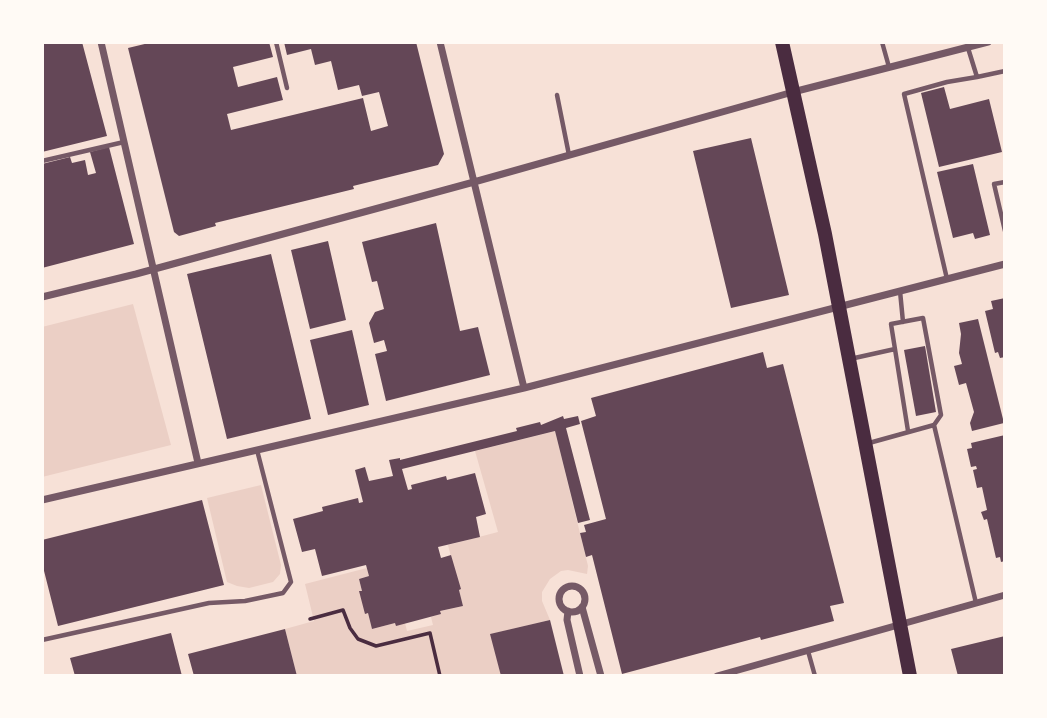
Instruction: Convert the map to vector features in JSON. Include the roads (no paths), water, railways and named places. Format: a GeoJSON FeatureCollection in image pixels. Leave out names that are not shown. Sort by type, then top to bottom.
{"type":"FeatureCollection","features":[{"type":"Feature","properties":{"kind":"highway"},"geometry":{"type":"LineString","coordinates":[[782,42],[825,234],[910,676]]}},
{"type":"Feature","properties":{"kind":"street"},"geometry":{"type":"LineString","coordinates":[[101,42],[198,463]]}},
{"type":"Feature","properties":{"kind":"street"},"geometry":{"type":"LineString","coordinates":[[440,42],[523,388]]}},
{"type":"Feature","properties":{"kind":"street"},"geometry":{"type":"LineString","coordinates":[[42,297],[474,182],[793,92],[988,42]]}},
{"type":"Feature","properties":{"kind":"street"},"geometry":{"type":"LineString","coordinates":[[42,500],[523,388],[1005,264]]}},
{"type":"Feature","properties":{"kind":"street"},"geometry":{"type":"LineString","coordinates":[[582,607],[573,612],[564,608],[559,600],[562,591],[571,586],[584,593],[582,607],[601,676]]}},
{"type":"Feature","properties":{"kind":"street"},"geometry":{"type":"LineString","coordinates":[[717,676],[1005,595]]}},
{"type":"Feature","properties":{"kind":"street"},"geometry":{"type":"LineString","coordinates":[[568,611],[567,620],[580,676]]}},
{"type":"Feature","properties":{"kind":"lane"},"geometry":{"type":"LineString","coordinates":[[276,42],[287,88]]}},
{"type":"Feature","properties":{"kind":"lane"},"geometry":{"type":"LineString","coordinates":[[882,42],[889,67]]}},
{"type":"Feature","properties":{"kind":"lane"},"geometry":{"type":"LineString","coordinates":[[968,47],[977,77]]}},
{"type":"Feature","properties":{"kind":"lane"},"geometry":{"type":"LineString","coordinates":[[947,279],[904,94],[947,82],[1005,71]]}},
{"type":"Feature","properties":{"kind":"lane"},"geometry":{"type":"LineString","coordinates":[[557,95],[569,155]]}},
{"type":"Feature","properties":{"kind":"lane"},"geometry":{"type":"LineString","coordinates":[[42,161],[124,142]]}},
{"type":"Feature","properties":{"kind":"lane"},"geometry":{"type":"LineString","coordinates":[[1005,182],[994,184],[1005,231]]}},
{"type":"Feature","properties":{"kind":"lane"},"geometry":{"type":"LineString","coordinates":[[900,291],[903,322]]}},
{"type":"Feature","properties":{"kind":"lane"},"geometry":{"type":"LineString","coordinates":[[867,444],[934,425],[941,415],[923,318],[891,324],[908,431]]}},
{"type":"Feature","properties":{"kind":"lane"},"geometry":{"type":"LineString","coordinates":[[849,359],[895,349]]}},
{"type":"Feature","properties":{"kind":"lane"},"geometry":{"type":"LineString","coordinates":[[934,425],[976,603]]}},
{"type":"Feature","properties":{"kind":"lane"},"geometry":{"type":"LineString","coordinates":[[42,640],[209,603],[245,601],[283,593],[291,582],[257,450]]}},
{"type":"Feature","properties":{"kind":"lane"},"geometry":{"type":"LineString","coordinates":[[807,650],[815,676]]}}]}
